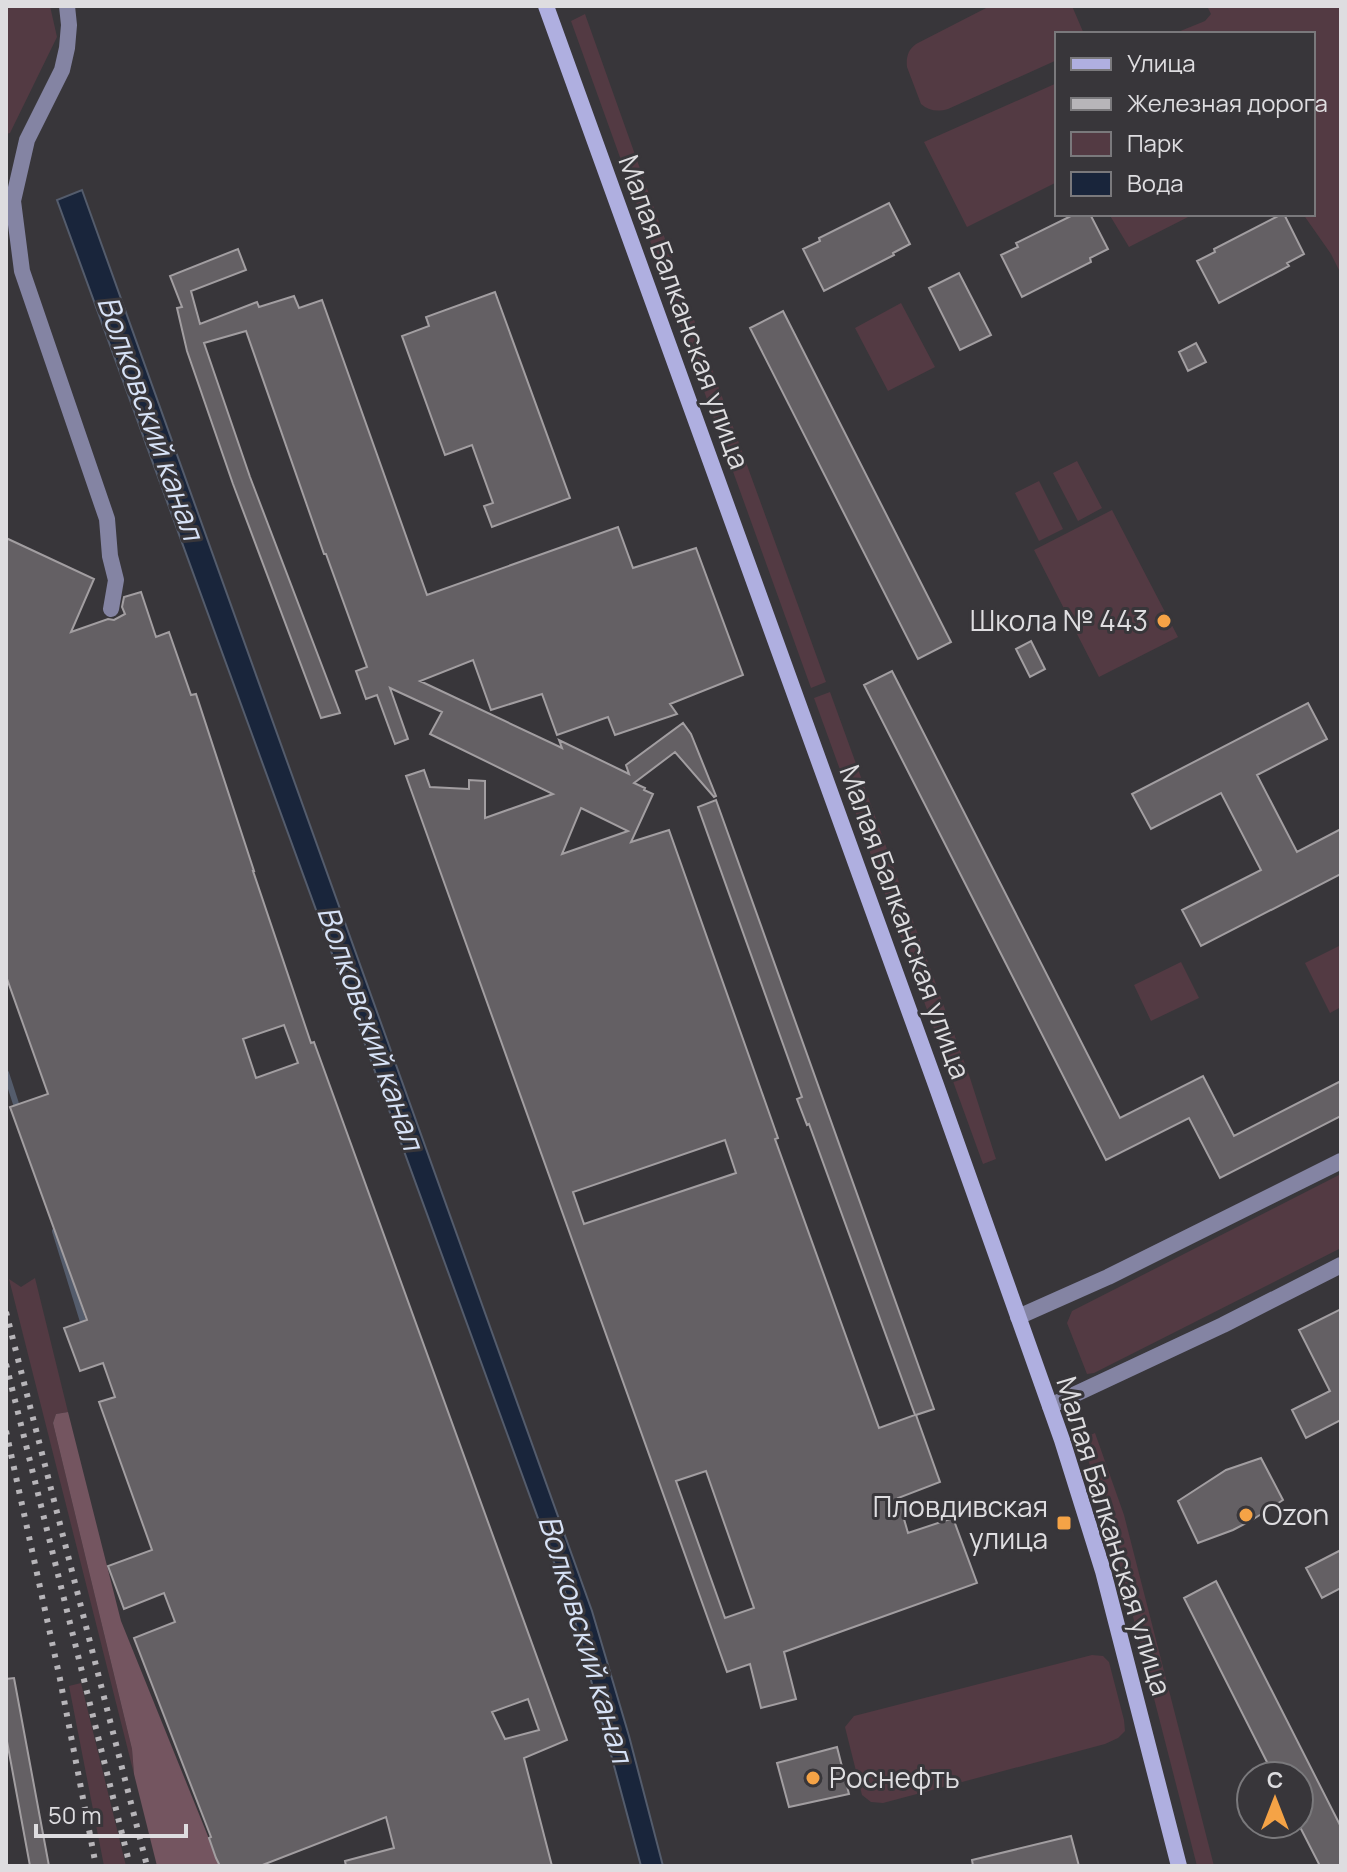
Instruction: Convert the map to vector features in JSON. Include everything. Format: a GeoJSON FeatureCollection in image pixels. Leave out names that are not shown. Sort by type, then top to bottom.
{"type":"FeatureCollection","features":[{"type":"Feature","properties":{"kind":"street"},"geometry":{"type":"LineString","coordinates":[[67,6],[69,25],[62,70],[27,140],[13,201],[22,271],[107,519],[110,556],[116,580],[111,609]]}},
{"type":"Feature","properties":{"kind":"street","name":"Малая Балканская улица"},"geometry":{"type":"LineString","coordinates":[[546,6],[1050,1406],[1103,1571],[1179,1866]]}},
{"type":"Feature","properties":{"kind":"street"},"geometry":{"type":"LineString","coordinates":[[1018,1317],[1108,1277],[1341,1161]]}},
{"type":"Feature","properties":{"kind":"street"},"geometry":{"type":"LineString","coordinates":[[1050,1406],[1223,1325],[1341,1265]]}},
{"type":"Feature","properties":{"kind":"green space"},"geometry":{"type":"Polygon","coordinates":[[[6,6],[50,6],[57,37],[10,133],[6,134],[6,6]]]}},
{"type":"Feature","properties":{"kind":"green space"},"geometry":{"type":"Polygon","coordinates":[[[990,6],[1072,6],[1083,32],[1055,32],[1055,61],[941,110],[921,104],[907,67],[909,51],[916,44],[990,6]]]}},
{"type":"Feature","properties":{"kind":"green space"},"geometry":{"type":"Polygon","coordinates":[[[1207,6],[1341,6],[1341,274],[1304,216],[1315,216],[1315,32],[1178,32],[1205,21],[1211,14],[1207,6]]]}},
{"type":"Feature","properties":{"kind":"green space"},"geometry":{"type":"Polygon","coordinates":[[[585,14],[675,267],[662,274],[571,21],[585,14]]]}},
{"type":"Feature","properties":{"kind":"green space"},"geometry":{"type":"Polygon","coordinates":[[[1055,84],[1055,183],[967,227],[924,142],[1055,84]]]}},
{"type":"Feature","properties":{"kind":"green space"},"geometry":{"type":"Polygon","coordinates":[[[1110,216],[1190,216],[1129,247],[1110,216]]]}},
{"type":"Feature","properties":{"kind":"green space"},"geometry":{"type":"Polygon","coordinates":[[[681,284],[826,682],[811,688],[668,291],[681,284]]]}},
{"type":"Feature","properties":{"kind":"green space"},"geometry":{"type":"Polygon","coordinates":[[[901,303],[935,367],[888,391],[855,328],[901,303]]]}},
{"type":"Feature","properties":{"kind":"green space"},"geometry":{"type":"Polygon","coordinates":[[[1077,461],[1102,508],[1078,521],[1053,473],[1077,461]]]}},
{"type":"Feature","properties":{"kind":"green space"},"geometry":{"type":"Polygon","coordinates":[[[1039,481],[1063,529],[1039,541],[1015,493],[1039,481]]]}},
{"type":"Feature","properties":{"kind":"green space"},"geometry":{"type":"Polygon","coordinates":[[[1112,510],[1178,637],[1099,677],[1034,550],[1112,510]]]}},
{"type":"Feature","properties":{"kind":"green space"},"geometry":{"type":"Polygon","coordinates":[[[830,692],[970,1078],[996,1159],[983,1164],[814,698],[830,692]]]}},
{"type":"Feature","properties":{"kind":"green space"},"geometry":{"type":"Polygon","coordinates":[[[1341,945],[1341,1007],[1330,1013],[1305,963],[1341,945]]]}},
{"type":"Feature","properties":{"kind":"green space"},"geometry":{"type":"Polygon","coordinates":[[[1181,962],[1199,998],[1151,1021],[1134,985],[1181,962]]]}},
{"type":"Feature","properties":{"kind":"green space"},"geometry":{"type":"Polygon","coordinates":[[[1341,1174],[1341,1248],[1087,1374],[1067,1323],[1072,1311],[1341,1174]]]}},
{"type":"Feature","properties":{"kind":"green space"},"geometry":{"type":"Polygon","coordinates":[[[35,1278],[68,1412],[56,1414],[53,1423],[132,1749],[134,1774],[9,1279],[21,1287],[35,1278]]]}},
{"type":"Feature","properties":{"kind":"green space"},"geometry":{"type":"Polygon","coordinates":[[[1095,1433],[1124,1515],[1214,1866],[1197,1866],[1108,1519],[1081,1439],[1095,1433]]]}},
{"type":"Feature","properties":{"kind":"green space"},"geometry":{"type":"Polygon","coordinates":[[[1092,1655],[1103,1656],[1109,1662],[1124,1720],[1125,1731],[1118,1738],[883,1803],[871,1802],[862,1795],[845,1727],[854,1716],[1092,1655]]]}},
{"type":"Feature","properties":{"kind":"green space"},"geometry":{"type":"Polygon","coordinates":[[[81,1683],[126,1866],[104,1866],[69,1686],[81,1683]]]}},
{"type":"Feature","properties":{"kind":"shaded area"},"geometry":{"type":"Polygon","coordinates":[[[68,1412],[121,1621],[220,1866],[157,1866],[134,1774],[132,1749],[53,1423],[56,1414],[68,1412]]]}},
{"type":"Feature","properties":{"kind":"water","name":"Волковский канал"},"geometry":{"type":"Polygon","coordinates":[[[82,190],[592,1611],[663,1866],[641,1866],[574,1617],[57,200],[82,190]]]}},
{"type":"Feature","properties":{"kind":"building"},"geometry":{"type":"Polygon","coordinates":[[[889,203],[910,244],[824,291],[803,249],[889,203]]]}},
{"type":"Feature","properties":{"kind":"building"},"geometry":{"type":"Polygon","coordinates":[[[1071,216],[1091,216],[1108,249],[1090,258],[1091,262],[1022,297],[1001,255],[1018,247],[1016,243],[1071,216]]]}},
{"type":"Feature","properties":{"kind":"building"},"geometry":{"type":"Polygon","coordinates":[[[1278,216],[1285,216],[1304,254],[1287,263],[1289,266],[1219,303],[1197,261],[1215,252],[1214,249],[1278,216]]]}},
{"type":"Feature","properties":{"kind":"building"},"geometry":{"type":"Polygon","coordinates":[[[238,249],[246,270],[191,291],[200,324],[257,302],[259,307],[294,296],[299,308],[322,300],[427,595],[618,527],[633,568],[696,548],[743,675],[670,704],[677,714],[615,735],[608,717],[557,735],[542,694],[491,710],[473,660],[420,681],[562,748],[559,740],[629,774],[626,765],[683,723],[691,734],[716,796],[675,752],[634,783],[653,794],[631,842],[669,830],[879,1428],[915,1415],[809,1124],[797,1099],[802,1097],[698,807],[716,800],[934,1409],[916,1415],[940,1482],[898,1498],[908,1533],[953,1518],[977,1583],[784,1652],[796,1699],[761,1708],[750,1664],[727,1672],[406,776],[424,770],[430,787],[469,789],[469,780],[485,781],[485,818],[553,794],[430,734],[442,712],[390,688],[408,739],[395,744],[377,695],[366,699],[356,671],[367,667],[246,331],[204,343],[250,477],[340,713],[321,718],[233,484],[187,351],[177,308],[182,307],[170,276],[238,249]],[[581,808],[562,854],[628,831],[581,808]],[[725,1140],[573,1192],[584,1224],[736,1173],[725,1140]],[[706,1471],[676,1481],[725,1618],[754,1608],[706,1471]]]}},
{"type":"Feature","properties":{"kind":"building"},"geometry":{"type":"Polygon","coordinates":[[[959,273],[991,335],[960,350],[929,288],[959,273]]]}},
{"type":"Feature","properties":{"kind":"building"},"geometry":{"type":"Polygon","coordinates":[[[495,292],[570,498],[492,527],[484,506],[493,503],[472,445],[445,455],[402,336],[429,326],[426,317],[495,292]]]}},
{"type":"Feature","properties":{"kind":"building"},"geometry":{"type":"Polygon","coordinates":[[[783,311],[951,642],[918,659],[750,328],[783,311]]]}},
{"type":"Feature","properties":{"kind":"building"},"geometry":{"type":"Polygon","coordinates":[[[1196,343],[1206,362],[1188,371],[1179,352],[1196,343]]]}},
{"type":"Feature","properties":{"kind":"building"},"geometry":{"type":"Polygon","coordinates":[[[6,538],[94,579],[71,632],[125,614],[122,607],[124,597],[141,592],[156,637],[169,632],[191,695],[196,694],[311,1043],[314,1042],[567,1740],[524,1758],[552,1866],[346,1866],[345,1861],[394,1848],[386,1817],[260,1866],[220,1866],[134,1638],[175,1622],[164,1593],[124,1609],[108,1566],[152,1550],[99,1402],[115,1397],[103,1363],[80,1371],[64,1328],[87,1320],[10,1107],[48,1094],[6,976],[6,538]],[[284,1025],[243,1039],[256,1078],[298,1063],[284,1025]],[[528,1699],[492,1712],[505,1739],[539,1730],[528,1699]]]}},
{"type":"Feature","properties":{"kind":"building"},"geometry":{"type":"Polygon","coordinates":[[[1031,641],[1045,669],[1030,677],[1016,649],[1031,641]]]}},
{"type":"Feature","properties":{"kind":"building"},"geometry":{"type":"Polygon","coordinates":[[[892,671],[1120,1118],[1203,1076],[1234,1136],[1341,1081],[1341,1116],[1220,1178],[1189,1118],[1106,1160],[864,685],[892,671]]]}},
{"type":"Feature","properties":{"kind":"building"},"geometry":{"type":"Polygon","coordinates":[[[1308,703],[1327,739],[1257,775],[1297,852],[1341,829],[1341,874],[1201,946],[1182,910],[1261,870],[1221,793],[1151,829],[1132,794],[1308,703]]]}},
{"type":"Feature","properties":{"kind":"building"},"geometry":{"type":"Polygon","coordinates":[[[1341,1309],[1341,1420],[1306,1438],[1292,1410],[1330,1391],[1299,1330],[1341,1309]]]}},
{"type":"Feature","properties":{"kind":"building"},"geometry":{"type":"Polygon","coordinates":[[[1261,1458],[1283,1500],[1233,1530],[1198,1543],[1178,1501],[1226,1470],[1261,1458]]]}},
{"type":"Feature","properties":{"kind":"building"},"geometry":{"type":"Polygon","coordinates":[[[1341,1550],[1341,1588],[1322,1598],[1306,1568],[1341,1550]]]}},
{"type":"Feature","properties":{"kind":"building"},"geometry":{"type":"Polygon","coordinates":[[[1216,1581],[1307,1760],[1266,1760],[1184,1598],[1216,1581]]]}},
{"type":"Feature","properties":{"kind":"building"},"geometry":{"type":"Polygon","coordinates":[[[14,1678],[49,1866],[30,1866],[6,1736],[6,1679],[14,1678]]]}},
{"type":"Feature","properties":{"kind":"building","name":"Роснефть"},"geometry":{"type":"Polygon","coordinates":[[[837,1747],[849,1794],[789,1807],[777,1763],[837,1747]]]}},
{"type":"Feature","properties":{"kind":"building"},"geometry":{"type":"Polygon","coordinates":[[[1315,1776],[1341,1827],[1341,1866],[1320,1866],[1307,1840],[1315,1840],[1315,1776]]]}},
{"type":"Feature","properties":{"kind":"building"},"geometry":{"type":"Polygon","coordinates":[[[1071,1836],[1079,1866],[973,1866],[972,1860],[1071,1836]]]}},
{"type":"Feature","properties":{"kind":"waterway"},"geometry":{"type":"LineString","coordinates":[[6,1073],[18,1110]]}},
{"type":"Feature","properties":{"kind":"waterway"},"geometry":{"type":"LineString","coordinates":[[55,1231],[85,1328]]}},
{"type":"Feature","properties":{"kind":"railway"},"geometry":{"type":"LineString","coordinates":[[6,1312],[147,1866]]}},
{"type":"Feature","properties":{"kind":"railway"},"geometry":{"type":"LineString","coordinates":[[6,1364],[130,1866]]}},
{"type":"Feature","properties":{"kind":"railway"},"geometry":{"type":"LineString","coordinates":[[6,1431],[60,1679],[96,1866]]}},
{"type":"Feature","properties":{"kind":"place","name":"Школа № 443"},"geometry":{"type":"Point","coordinates":[1164,621]}},
{"type":"Feature","properties":{"kind":"place","name":"Ozon"},"geometry":{"type":"Point","coordinates":[1246,1515]}},
{"type":"Feature","properties":{"kind":"place","name":"Пловдивская улица"},"geometry":{"type":"Point","coordinates":[1064,1523]}},
{"type":"Feature","properties":{"kind":"place","name":"Роснефть"},"geometry":{"type":"Point","coordinates":[813,1778]}}]}
